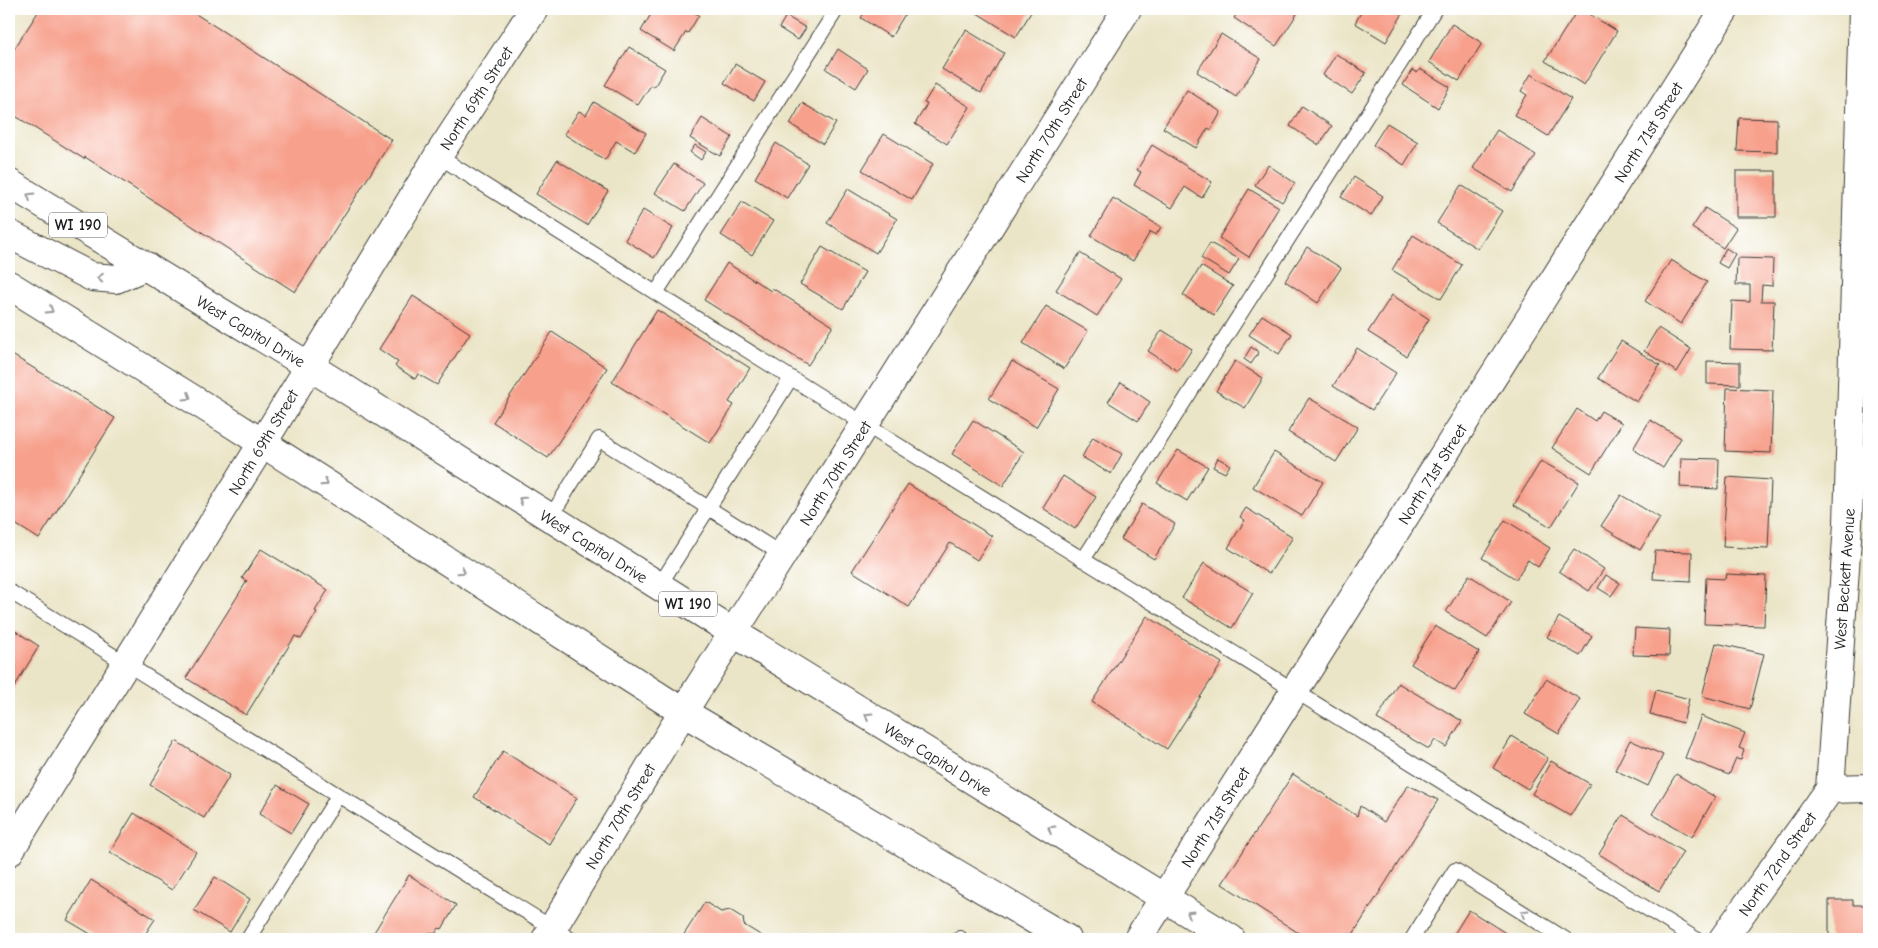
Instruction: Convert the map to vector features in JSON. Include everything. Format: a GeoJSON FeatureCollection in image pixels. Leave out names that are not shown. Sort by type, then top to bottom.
{"type":"FeatureCollection","features":[{"type":"Feature","properties":{"kind":"street","name":"North 69th Street"},"geometry":{"type":"LineString","coordinates":[[9,852],[438,156],[534,9]]}},
{"type":"Feature","properties":{"kind":"street","name":"North 70th Street"},"geometry":{"type":"LineString","coordinates":[[556,936],[683,712],[1127,9]]}},
{"type":"Feature","properties":{"kind":"street","name":"North 71st Street"},"geometry":{"type":"LineString","coordinates":[[1138,939],[1725,9]]}},
{"type":"Feature","properties":{"kind":"street","name":"West Beckett Avenue"},"geometry":{"type":"LineString","coordinates":[[1830,789],[1848,524],[1863,9]]}},
{"type":"Feature","properties":{"kind":"street","name":"West Capitol Drive"},"geometry":{"type":"LineString","coordinates":[[9,183],[309,366],[734,633],[1231,939]]}},
{"type":"Feature","properties":{"kind":"street"},"geometry":{"type":"LineString","coordinates":[[9,234],[92,277],[116,279],[146,266]]}},
{"type":"Feature","properties":{"kind":"street"},"geometry":{"type":"LineString","coordinates":[[9,285],[683,712],[1067,939]]}},
{"type":"Feature","properties":{"kind":"street"},"geometry":{"type":"LineString","coordinates":[[1830,789],[1869,788]]}},
{"type":"Feature","properties":{"kind":"street","name":"North 72nd Street"},"geometry":{"type":"LineString","coordinates":[[1724,939],[1830,789]]}},
{"type":"Feature","properties":{"kind":"lane"},"geometry":{"type":"LineString","coordinates":[[656,293],[837,9]]}},
{"type":"Feature","properties":{"kind":"lane"},"geometry":{"type":"LineString","coordinates":[[1083,560],[1435,9]]}},
{"type":"Feature","properties":{"kind":"lane"},"geometry":{"type":"LineString","coordinates":[[438,156],[1083,560],[1696,939]]}},
{"type":"Feature","properties":{"kind":"lane"},"geometry":{"type":"LineString","coordinates":[[659,586],[791,378]]}},
{"type":"Feature","properties":{"kind":"lane"},"geometry":{"type":"LineString","coordinates":[[550,518],[599,440],[783,555]]}},
{"type":"Feature","properties":{"kind":"lane"},"geometry":{"type":"LineString","coordinates":[[9,591],[338,796],[556,936]]}},
{"type":"Feature","properties":{"kind":"lane"},"geometry":{"type":"LineString","coordinates":[[248,939],[338,796]]}},
{"type":"Feature","properties":{"kind":"lane"},"geometry":{"type":"LineString","coordinates":[[1412,939],[1455,870],[1565,939]]}},
{"type":"Feature","properties":{"kind":"building"},"geometry":{"type":"Polygon","coordinates":[[[40,9],[167,9],[176,15],[180,9],[188,9],[392,140],[295,292],[85,157],[84,159],[9,112],[9,57],[40,9]]]}},
{"type":"Feature","properties":{"kind":"building"},"geometry":{"type":"Polygon","coordinates":[[[654,9],[688,9],[699,15],[674,51],[641,31],[654,9]]]}},
{"type":"Feature","properties":{"kind":"building"},"geometry":{"type":"Polygon","coordinates":[[[866,9],[908,9],[891,37],[861,18],[866,9]]]}},
{"type":"Feature","properties":{"kind":"building"},"geometry":{"type":"Polygon","coordinates":[[[980,9],[1033,9],[1016,37],[977,13],[980,9]]]}},
{"type":"Feature","properties":{"kind":"building"},"geometry":{"type":"Polygon","coordinates":[[[1240,9],[1289,9],[1297,14],[1276,46],[1234,18],[1240,9]]]}},
{"type":"Feature","properties":{"kind":"building"},"geometry":{"type":"Polygon","coordinates":[[[1363,9],[1405,10],[1386,42],[1355,23],[1363,9]]]}},
{"type":"Feature","properties":{"kind":"building"},"geometry":{"type":"Polygon","coordinates":[[[1578,9],[1617,31],[1584,85],[1545,61],[1578,9]]]}},
{"type":"Feature","properties":{"kind":"building"},"geometry":{"type":"Polygon","coordinates":[[[786,16],[806,28],[798,40],[779,28],[786,16]]]}},
{"type":"Feature","properties":{"kind":"building"},"geometry":{"type":"Polygon","coordinates":[[[1452,24],[1482,43],[1459,81],[1429,62],[1452,24]]]}},
{"type":"Feature","properties":{"kind":"building"},"geometry":{"type":"Polygon","coordinates":[[[966,30],[1004,53],[981,93],[942,69],[966,30]]]}},
{"type":"Feature","properties":{"kind":"building"},"geometry":{"type":"Polygon","coordinates":[[[1221,34],[1261,59],[1236,97],[1197,72],[1221,34]]]}},
{"type":"Feature","properties":{"kind":"building"},"geometry":{"type":"Polygon","coordinates":[[[629,47],[665,69],[654,87],[651,85],[638,105],[605,85],[629,47]]]}},
{"type":"Feature","properties":{"kind":"building"},"geometry":{"type":"Polygon","coordinates":[[[838,49],[868,69],[856,88],[826,69],[838,49]]]}},
{"type":"Feature","properties":{"kind":"building"},"geometry":{"type":"Polygon","coordinates":[[[1336,54],[1366,73],[1352,94],[1323,75],[1336,54]]]}},
{"type":"Feature","properties":{"kind":"building"},"geometry":{"type":"Polygon","coordinates":[[[735,64],[765,82],[754,101],[724,83],[735,64]]]}},
{"type":"Feature","properties":{"kind":"building"},"geometry":{"type":"Polygon","coordinates":[[[1420,69],[1450,87],[1438,108],[1403,85],[1412,70],[1417,73],[1420,69]]]}},
{"type":"Feature","properties":{"kind":"building"},"geometry":{"type":"Polygon","coordinates":[[[1531,74],[1571,99],[1548,136],[1514,115],[1527,95],[1521,91],[1531,74]]]}},
{"type":"Feature","properties":{"kind":"building"},"geometry":{"type":"Polygon","coordinates":[[[935,85],[970,107],[947,144],[915,124],[927,104],[924,103],[935,85]]]}},
{"type":"Feature","properties":{"kind":"building"},"geometry":{"type":"Polygon","coordinates":[[[1187,90],[1221,112],[1211,130],[1208,128],[1196,148],[1163,128],[1187,90]]]}},
{"type":"Feature","properties":{"kind":"building"},"geometry":{"type":"Polygon","coordinates":[[[594,102],[646,133],[635,152],[616,141],[605,160],[564,134],[579,111],[586,115],[594,102]]]}},
{"type":"Feature","properties":{"kind":"building"},"geometry":{"type":"Polygon","coordinates":[[[802,103],[836,123],[823,144],[790,124],[802,103]]]}},
{"type":"Feature","properties":{"kind":"building"},"geometry":{"type":"Polygon","coordinates":[[[1302,106],[1332,126],[1319,145],[1290,126],[1302,106]]]}},
{"type":"Feature","properties":{"kind":"building"},"geometry":{"type":"Polygon","coordinates":[[[702,118],[732,137],[720,156],[690,138],[702,118]]]}},
{"type":"Feature","properties":{"kind":"building"},"geometry":{"type":"Polygon","coordinates":[[[1739,118],[1777,119],[1777,152],[1737,151],[1739,118]]]}},
{"type":"Feature","properties":{"kind":"building"},"geometry":{"type":"Polygon","coordinates":[[[1387,123],[1418,142],[1404,165],[1373,145],[1387,123]]]}},
{"type":"Feature","properties":{"kind":"building"},"geometry":{"type":"Polygon","coordinates":[[[1497,130],[1536,155],[1512,192],[1473,168],[1497,130]]]}},
{"type":"Feature","properties":{"kind":"building"},"geometry":{"type":"Polygon","coordinates":[[[884,134],[933,164],[912,200],[862,170],[884,134]]]}},
{"type":"Feature","properties":{"kind":"building"},"geometry":{"type":"Polygon","coordinates":[[[776,143],[808,164],[787,198],[755,178],[776,143]]]}},
{"type":"Feature","properties":{"kind":"building"},"geometry":{"type":"Polygon","coordinates":[[[695,145],[706,152],[701,160],[690,152],[695,145]]]}},
{"type":"Feature","properties":{"kind":"building"},"geometry":{"type":"Polygon","coordinates":[[[1152,145],[1212,182],[1202,198],[1185,187],[1172,208],[1134,185],[1141,172],[1137,170],[1152,145]]]}},
{"type":"Feature","properties":{"kind":"building"},"geometry":{"type":"Polygon","coordinates":[[[557,160],[608,191],[587,225],[536,194],[557,160]]]}},
{"type":"Feature","properties":{"kind":"building"},"geometry":{"type":"Polygon","coordinates":[[[674,164],[703,183],[685,211],[655,193],[674,164]]]}},
{"type":"Feature","properties":{"kind":"building"},"geometry":{"type":"Polygon","coordinates":[[[1268,165],[1295,183],[1282,202],[1255,185],[1268,165]]]}},
{"type":"Feature","properties":{"kind":"building"},"geometry":{"type":"Polygon","coordinates":[[[1736,171],[1776,171],[1776,217],[1736,217],[1736,171]]]}},
{"type":"Feature","properties":{"kind":"building"},"geometry":{"type":"Polygon","coordinates":[[[1354,177],[1383,196],[1371,216],[1341,197],[1354,177]]]}},
{"type":"Feature","properties":{"kind":"building"},"geometry":{"type":"Polygon","coordinates":[[[1461,185],[1502,211],[1478,249],[1437,223],[1461,185]]]}},
{"type":"Feature","properties":{"kind":"building"},"geometry":{"type":"Polygon","coordinates":[[[848,189],[897,219],[876,253],[827,223],[848,189]]]}},
{"type":"Feature","properties":{"kind":"building"},"geometry":{"type":"Polygon","coordinates":[[[1249,189],[1279,207],[1249,257],[1219,238],[1249,189]]]}},
{"type":"Feature","properties":{"kind":"building"},"geometry":{"type":"Polygon","coordinates":[[[1113,198],[1161,227],[1156,235],[1150,232],[1133,261],[1091,236],[1113,198]]]}},
{"type":"Feature","properties":{"kind":"building"},"geometry":{"type":"Polygon","coordinates":[[[742,202],[773,221],[752,255],[721,235],[742,202]]]}},
{"type":"Feature","properties":{"kind":"building"},"geometry":{"type":"Polygon","coordinates":[[[1705,208],[1736,228],[1723,248],[1692,228],[1705,208]]]}},
{"type":"Feature","properties":{"kind":"building"},"geometry":{"type":"Polygon","coordinates":[[[643,210],[673,228],[654,258],[625,240],[643,210]]]}},
{"type":"Feature","properties":{"kind":"building"},"geometry":{"type":"Polygon","coordinates":[[[1413,235],[1462,265],[1441,299],[1392,270],[1413,235]]]}},
{"type":"Feature","properties":{"kind":"building"},"geometry":{"type":"Polygon","coordinates":[[[1210,243],[1239,259],[1229,275],[1201,258],[1210,243]]]}},
{"type":"Feature","properties":{"kind":"building"},"geometry":{"type":"Polygon","coordinates":[[[822,247],[865,272],[843,309],[800,284],[822,247]]]}},
{"type":"Feature","properties":{"kind":"building"},"geometry":{"type":"Polygon","coordinates":[[[1307,247],[1341,268],[1318,303],[1285,281],[1307,247]]]}},
{"type":"Feature","properties":{"kind":"building"},"geometry":{"type":"Polygon","coordinates":[[[1726,248],[1735,254],[1727,268],[1718,263],[1726,248]]]}},
{"type":"Feature","properties":{"kind":"building"},"geometry":{"type":"Polygon","coordinates":[[[1080,253],[1121,279],[1097,316],[1056,290],[1080,253]]]}},
{"type":"Feature","properties":{"kind":"building"},"geometry":{"type":"Polygon","coordinates":[[[1737,258],[1773,259],[1772,286],[1762,285],[1761,301],[1774,301],[1772,350],[1730,349],[1732,301],[1750,302],[1750,285],[1736,285],[1737,258]]]}},
{"type":"Feature","properties":{"kind":"building"},"geometry":{"type":"Polygon","coordinates":[[[1671,260],[1707,282],[1681,324],[1645,301],[1671,260]]]}},
{"type":"Feature","properties":{"kind":"building"},"geometry":{"type":"Polygon","coordinates":[[[727,263],[771,291],[772,288],[833,326],[808,365],[704,300],[727,263]]]}},
{"type":"Feature","properties":{"kind":"building"},"geometry":{"type":"Polygon","coordinates":[[[1201,266],[1233,286],[1214,315],[1183,295],[1201,266]]]}},
{"type":"Feature","properties":{"kind":"building"},"geometry":{"type":"Polygon","coordinates":[[[1392,295],[1429,319],[1406,356],[1368,332],[1392,295]]]}},
{"type":"Feature","properties":{"kind":"building"},"geometry":{"type":"Polygon","coordinates":[[[413,296],[470,333],[437,385],[418,374],[415,379],[395,366],[398,362],[379,349],[413,296]]]}},
{"type":"Feature","properties":{"kind":"building"},"geometry":{"type":"Polygon","coordinates":[[[1046,306],[1088,331],[1064,369],[1023,343],[1046,306]]]}},
{"type":"Feature","properties":{"kind":"building"},"geometry":{"type":"Polygon","coordinates":[[[657,310],[750,368],[729,402],[734,405],[710,443],[612,382],[657,310]]]}},
{"type":"Feature","properties":{"kind":"building"},"geometry":{"type":"Polygon","coordinates":[[[1262,315],[1292,334],[1279,354],[1249,335],[1262,315]]]}},
{"type":"Feature","properties":{"kind":"building"},"geometry":{"type":"Polygon","coordinates":[[[1658,328],[1691,349],[1677,372],[1644,351],[1658,328]]]}},
{"type":"Feature","properties":{"kind":"building"},"geometry":{"type":"Polygon","coordinates":[[[1162,330],[1192,349],[1178,371],[1148,351],[1162,330]]]}},
{"type":"Feature","properties":{"kind":"building"},"geometry":{"type":"Polygon","coordinates":[[[552,332],[607,368],[548,458],[493,422],[552,332]]]}},
{"type":"Feature","properties":{"kind":"building"},"geometry":{"type":"Polygon","coordinates":[[[1621,341],[1660,365],[1637,402],[1598,378],[1621,341]]]}},
{"type":"Feature","properties":{"kind":"building"},"geometry":{"type":"Polygon","coordinates":[[[1251,347],[1259,352],[1251,364],[1244,359],[1251,347]]]}},
{"type":"Feature","properties":{"kind":"building"},"geometry":{"type":"Polygon","coordinates":[[[1357,348],[1396,373],[1372,410],[1333,386],[1357,348]]]}},
{"type":"Feature","properties":{"kind":"building"},"geometry":{"type":"Polygon","coordinates":[[[9,353],[115,418],[39,539],[9,520],[9,353]]]}},
{"type":"Feature","properties":{"kind":"building"},"geometry":{"type":"Polygon","coordinates":[[[1012,361],[1059,389],[1036,427],[989,399],[1012,361]]]}},
{"type":"Feature","properties":{"kind":"building"},"geometry":{"type":"Polygon","coordinates":[[[1235,361],[1263,378],[1245,408],[1216,391],[1235,361]]]}},
{"type":"Feature","properties":{"kind":"building"},"geometry":{"type":"Polygon","coordinates":[[[1707,361],[1740,362],[1740,385],[1707,384],[1707,361]]]}},
{"type":"Feature","properties":{"kind":"building"},"geometry":{"type":"Polygon","coordinates":[[[1121,382],[1150,402],[1138,421],[1108,402],[1121,382]]]}},
{"type":"Feature","properties":{"kind":"building"},"geometry":{"type":"Polygon","coordinates":[[[1727,388],[1773,390],[1771,453],[1725,451],[1727,388]]]}},
{"type":"Feature","properties":{"kind":"building"},"geometry":{"type":"Polygon","coordinates":[[[1309,398],[1358,427],[1336,462],[1288,432],[1309,398]]]}},
{"type":"Feature","properties":{"kind":"building"},"geometry":{"type":"Polygon","coordinates":[[[1577,409],[1595,421],[1601,411],[1622,423],[1591,473],[1552,448],[1577,409]]]}},
{"type":"Feature","properties":{"kind":"building"},"geometry":{"type":"Polygon","coordinates":[[[973,420],[1024,452],[1003,486],[952,454],[973,420]]]}},
{"type":"Feature","properties":{"kind":"building"},"geometry":{"type":"Polygon","coordinates":[[[1650,420],[1681,438],[1663,468],[1633,449],[1650,420]]]}},
{"type":"Feature","properties":{"kind":"building"},"geometry":{"type":"Polygon","coordinates":[[[1093,437],[1122,454],[1111,474],[1082,457],[1093,437]]]}},
{"type":"Feature","properties":{"kind":"building"},"geometry":{"type":"Polygon","coordinates":[[[1178,450],[1208,467],[1187,501],[1157,483],[1178,450]]]}},
{"type":"Feature","properties":{"kind":"building"},"geometry":{"type":"Polygon","coordinates":[[[1274,452],[1323,482],[1302,516],[1253,487],[1274,452]]]}},
{"type":"Feature","properties":{"kind":"building"},"geometry":{"type":"Polygon","coordinates":[[[1218,458],[1230,465],[1225,473],[1213,467],[1218,458]]]}},
{"type":"Feature","properties":{"kind":"building"},"geometry":{"type":"Polygon","coordinates":[[[1681,458],[1719,459],[1718,489],[1680,487],[1681,458]]]}},
{"type":"Feature","properties":{"kind":"building"},"geometry":{"type":"Polygon","coordinates":[[[1541,461],[1579,482],[1551,527],[1514,505],[1541,461]]]}},
{"type":"Feature","properties":{"kind":"building"},"geometry":{"type":"Polygon","coordinates":[[[1063,476],[1096,497],[1075,529],[1043,508],[1063,476]]]}},
{"type":"Feature","properties":{"kind":"building"},"geometry":{"type":"Polygon","coordinates":[[[1727,477],[1771,480],[1768,549],[1723,547],[1727,477]]]}},
{"type":"Feature","properties":{"kind":"building"},"geometry":{"type":"Polygon","coordinates":[[[908,484],[992,536],[977,560],[950,543],[909,607],[852,571],[908,484]]]}},
{"type":"Feature","properties":{"kind":"building"},"geometry":{"type":"Polygon","coordinates":[[[1621,495],[1660,518],[1640,550],[1601,526],[1621,495]]]}},
{"type":"Feature","properties":{"kind":"building"},"geometry":{"type":"Polygon","coordinates":[[[1142,504],[1175,524],[1154,559],[1121,539],[1142,504]]]}},
{"type":"Feature","properties":{"kind":"building"},"geometry":{"type":"Polygon","coordinates":[[[1246,508],[1293,537],[1269,574],[1228,548],[1245,520],[1240,517],[1246,508]]]}},
{"type":"Feature","properties":{"kind":"building"},"geometry":{"type":"Polygon","coordinates":[[[1505,520],[1550,548],[1538,567],[1528,560],[1516,579],[1482,558],[1505,520]]]}},
{"type":"Feature","properties":{"kind":"building"},"geometry":{"type":"Polygon","coordinates":[[[261,549],[328,590],[301,639],[295,636],[246,715],[186,678],[247,581],[242,578],[261,549]]]}},
{"type":"Feature","properties":{"kind":"building"},"geometry":{"type":"Polygon","coordinates":[[[1574,549],[1604,569],[1589,591],[1559,571],[1574,549]]]}},
{"type":"Feature","properties":{"kind":"building"},"geometry":{"type":"Polygon","coordinates":[[[1655,551],[1692,552],[1691,581],[1653,579],[1655,551]]]}},
{"type":"Feature","properties":{"kind":"building"},"geometry":{"type":"Polygon","coordinates":[[[1204,563],[1253,593],[1232,628],[1182,598],[1204,563]]]}},
{"type":"Feature","properties":{"kind":"building"},"geometry":{"type":"Polygon","coordinates":[[[1726,574],[1766,576],[1764,626],[1704,624],[1706,578],[1725,579],[1726,574]]]}},
{"type":"Feature","properties":{"kind":"building"},"geometry":{"type":"Polygon","coordinates":[[[1469,575],[1511,602],[1487,638],[1446,612],[1469,575]]]}},
{"type":"Feature","properties":{"kind":"building"},"geometry":{"type":"Polygon","coordinates":[[[1606,575],[1620,583],[1611,596],[1598,588],[1606,575]]]}},
{"type":"Feature","properties":{"kind":"building"},"geometry":{"type":"Polygon","coordinates":[[[1147,616],[1222,663],[1167,749],[1092,702],[1147,616]]]}},
{"type":"Feature","properties":{"kind":"building"},"geometry":{"type":"Polygon","coordinates":[[[1559,617],[1592,636],[1580,656],[1547,637],[1559,617]]]}},
{"type":"Feature","properties":{"kind":"building"},"geometry":{"type":"Polygon","coordinates":[[[1435,626],[1479,652],[1455,691],[1411,664],[1435,626]]]}},
{"type":"Feature","properties":{"kind":"building"},"geometry":{"type":"Polygon","coordinates":[[[9,627],[39,646],[9,696],[9,627]]]}},
{"type":"Feature","properties":{"kind":"building"},"geometry":{"type":"Polygon","coordinates":[[[1635,628],[1670,630],[1669,656],[1633,655],[1635,628]]]}},
{"type":"Feature","properties":{"kind":"building"},"geometry":{"type":"Polygon","coordinates":[[[1716,643],[1764,654],[1750,709],[1702,696],[1716,643]]]}},
{"type":"Feature","properties":{"kind":"building"},"geometry":{"type":"Polygon","coordinates":[[[1546,679],[1580,699],[1559,734],[1525,714],[1546,679]]]}},
{"type":"Feature","properties":{"kind":"building"},"geometry":{"type":"Polygon","coordinates":[[[1398,683],[1462,721],[1446,747],[1435,740],[1429,749],[1377,719],[1398,683]]]}},
{"type":"Feature","properties":{"kind":"building"},"geometry":{"type":"Polygon","coordinates":[[[1656,690],[1689,699],[1683,723],[1650,714],[1656,690]]]}},
{"type":"Feature","properties":{"kind":"building"},"geometry":{"type":"Polygon","coordinates":[[[1701,716],[1745,733],[1739,748],[1744,750],[1741,760],[1736,759],[1729,775],[1685,758],[1701,716]]]}},
{"type":"Feature","properties":{"kind":"building"},"geometry":{"type":"Polygon","coordinates":[[[1512,736],[1548,758],[1528,789],[1493,768],[1512,736]]]}},
{"type":"Feature","properties":{"kind":"building"},"geometry":{"type":"Polygon","coordinates":[[[1630,740],[1663,755],[1648,786],[1615,770],[1630,740]]]}},
{"type":"Feature","properties":{"kind":"building"},"geometry":{"type":"Polygon","coordinates":[[[176,741],[230,775],[204,818],[150,785],[176,741]]]}},
{"type":"Feature","properties":{"kind":"building"},"geometry":{"type":"Polygon","coordinates":[[[503,751],[577,798],[549,844],[474,797],[503,751]]]}},
{"type":"Feature","properties":{"kind":"building"},"geometry":{"type":"Polygon","coordinates":[[[1551,761],[1590,784],[1570,816],[1532,794],[1551,761]]]}},
{"type":"Feature","properties":{"kind":"building"},"geometry":{"type":"Polygon","coordinates":[[[1293,774],[1357,816],[1360,806],[1384,822],[1408,785],[1438,800],[1350,939],[1308,939],[1222,884],[1293,774]]]}},
{"type":"Feature","properties":{"kind":"building"},"geometry":{"type":"Polygon","coordinates":[[[1676,774],[1715,797],[1692,837],[1652,814],[1676,774]]]}},
{"type":"Feature","properties":{"kind":"building"},"geometry":{"type":"Polygon","coordinates":[[[277,785],[309,804],[291,833],[259,814],[277,785]]]}},
{"type":"Feature","properties":{"kind":"building"},"geometry":{"type":"Polygon","coordinates":[[[134,813],[196,852],[172,890],[110,852],[134,813]]]}},
{"type":"Feature","properties":{"kind":"building"},"geometry":{"type":"Polygon","coordinates":[[[1623,815],[1683,852],[1659,891],[1599,854],[1623,815]]]}},
{"type":"Feature","properties":{"kind":"building"},"geometry":{"type":"Polygon","coordinates":[[[409,875],[456,905],[442,929],[439,928],[435,934],[430,932],[426,939],[379,939],[373,934],[409,875]]]}},
{"type":"Feature","properties":{"kind":"building"},"geometry":{"type":"Polygon","coordinates":[[[215,877],[250,899],[230,932],[194,910],[215,877]]]}},
{"type":"Feature","properties":{"kind":"building"},"geometry":{"type":"Polygon","coordinates":[[[91,880],[155,919],[142,939],[99,939],[67,920],[91,880]]]}},
{"type":"Feature","properties":{"kind":"building"},"geometry":{"type":"Polygon","coordinates":[[[1829,900],[1853,900],[1853,905],[1869,905],[1869,939],[1829,939],[1829,900]]]}},
{"type":"Feature","properties":{"kind":"building"},"geometry":{"type":"Polygon","coordinates":[[[705,902],[721,912],[730,910],[743,918],[744,925],[762,936],[760,939],[681,939],[705,902]]]}},
{"type":"Feature","properties":{"kind":"building"},"geometry":{"type":"Polygon","coordinates":[[[1469,910],[1515,939],[1451,939],[1469,910]]]}}]}
